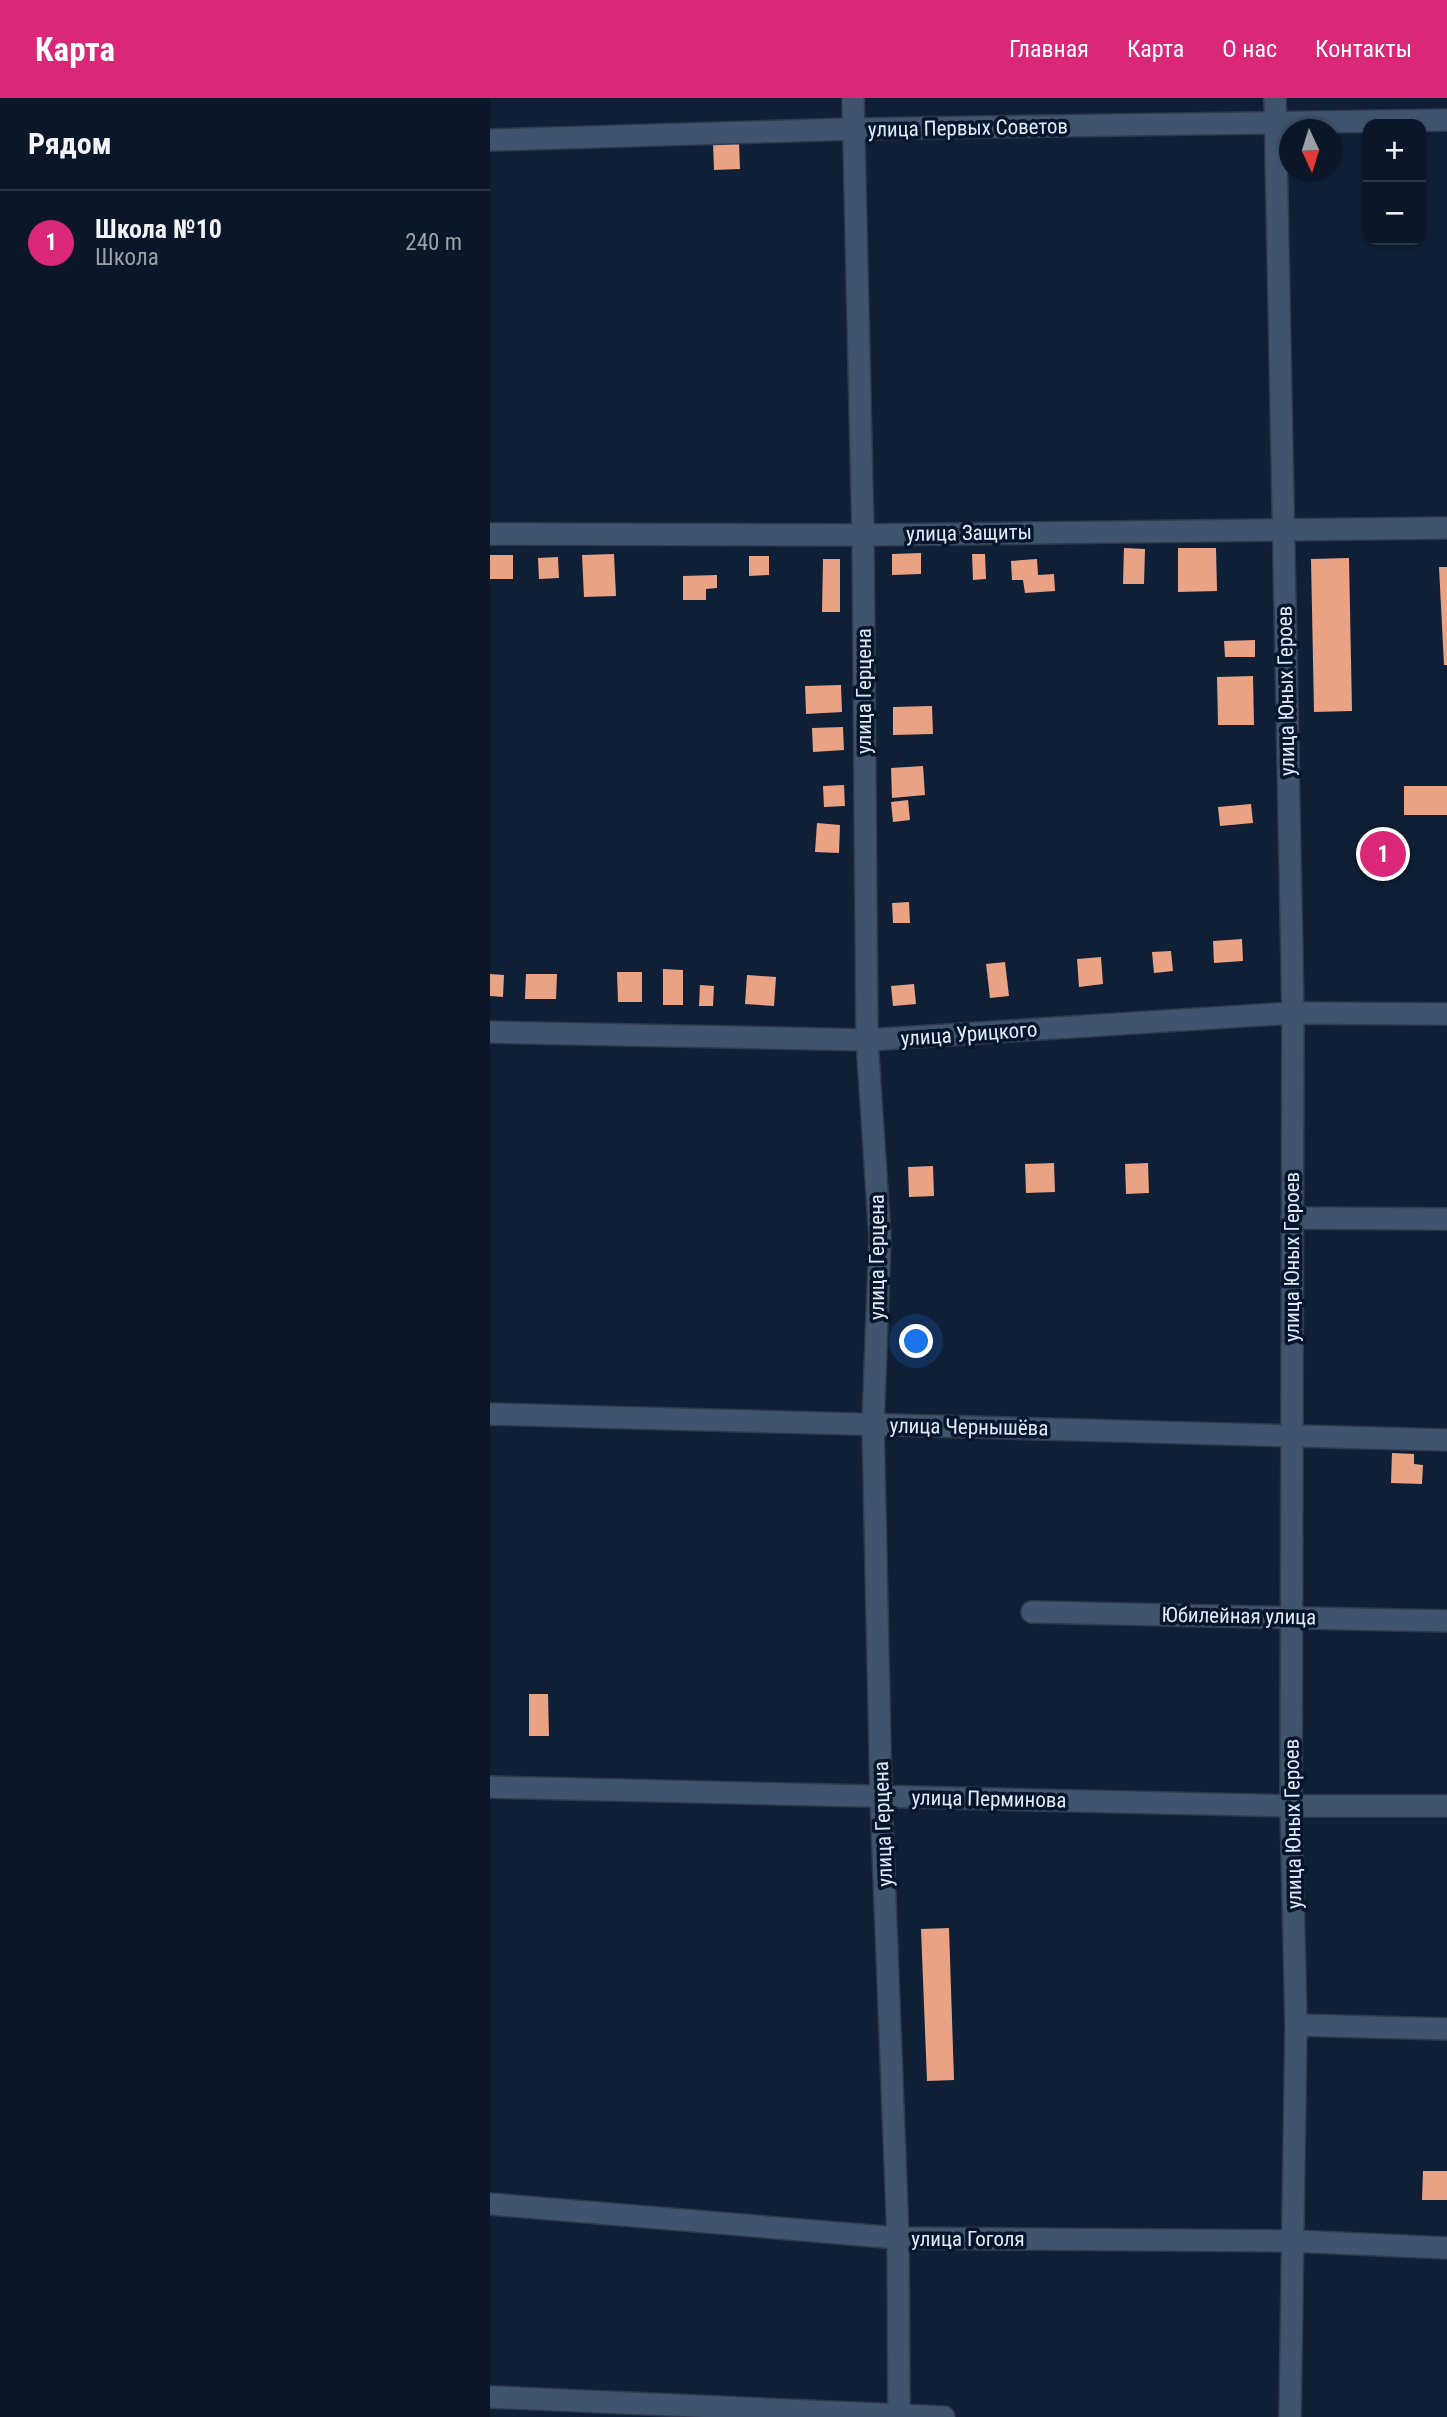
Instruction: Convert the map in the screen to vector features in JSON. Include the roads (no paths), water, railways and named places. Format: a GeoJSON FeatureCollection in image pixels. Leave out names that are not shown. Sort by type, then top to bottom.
{"type":"FeatureCollection","features":[{"type":"Feature","properties":{"kind":"street","name":"улица Герцена"},"geometry":{"type":"LineString","coordinates":[[853,98],[863,535],[867,1040],[880,1238],[873,1424],[881,1797],[898,2238],[899,2415]]}},
{"type":"Feature","properties":{"kind":"street","name":"улица Юных Героев"},"geometry":{"type":"LineString","coordinates":[[1275,98],[1293,1013],[1292,1805],[1296,2025],[1290,2417]]}},
{"type":"Feature","properties":{"kind":"street","name":"улица Первых Советов"},"geometry":{"type":"LineString","coordinates":[[490,140],[852,129],[1447,120]]}},
{"type":"Feature","properties":{"kind":"street","name":"улица Защиты"},"geometry":{"type":"LineString","coordinates":[[490,534],[863,535],[1447,528]]}},
{"type":"Feature","properties":{"kind":"street","name":"улица Урицкого"},"geometry":{"type":"LineString","coordinates":[[490,1032],[867,1040],[1293,1013],[1447,1014]]}},
{"type":"Feature","properties":{"kind":"street"},"geometry":{"type":"LineString","coordinates":[[1292,1218],[1447,1219]]}},
{"type":"Feature","properties":{"kind":"street","name":"улица Чернышёва"},"geometry":{"type":"LineString","coordinates":[[490,1414],[1447,1440]]}},
{"type":"Feature","properties":{"kind":"street","name":"Юбилейная улица"},"geometry":{"type":"LineString","coordinates":[[1032,1612],[1447,1621]]}},
{"type":"Feature","properties":{"kind":"street","name":"улица Перминова"},"geometry":{"type":"LineString","coordinates":[[490,1787],[881,1797],[1447,1806]]}},
{"type":"Feature","properties":{"kind":"street"},"geometry":{"type":"LineString","coordinates":[[1296,2025],[1447,2029]]}},
{"type":"Feature","properties":{"kind":"street","name":"улица Гоголя"},"geometry":{"type":"LineString","coordinates":[[490,2204],[898,2238],[1293,2241],[1447,2248]]}},
{"type":"Feature","properties":{"kind":"street"},"geometry":{"type":"LineString","coordinates":[[490,2398],[944,2417]]}},
{"type":"Feature","properties":{"kind":"place","name":"Школа №10"},"geometry":{"type":"Point","coordinates":[1383,854]}}]}
